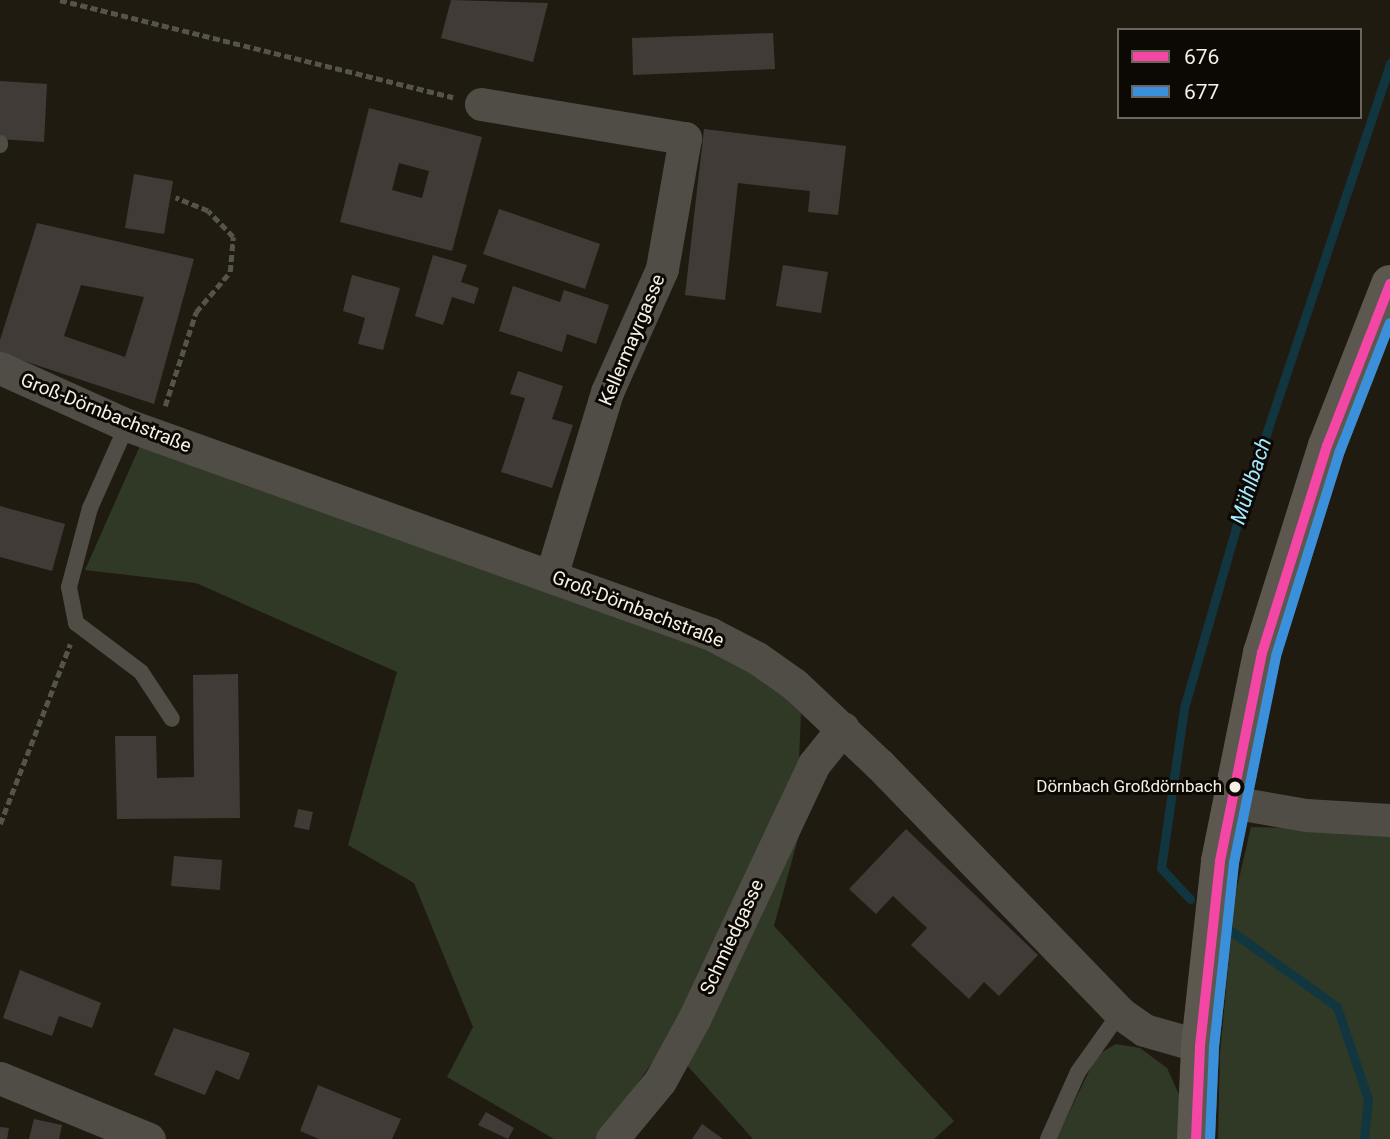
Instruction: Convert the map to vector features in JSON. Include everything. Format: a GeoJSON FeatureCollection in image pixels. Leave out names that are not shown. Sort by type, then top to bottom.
{"type":"FeatureCollection","features":[{"type":"Feature","properties":{"kind":"street","name":"Kellermayrgasse"},"geometry":{"type":"LineString","coordinates":[[481,104],[685,138],[662,269],[607,393],[551,576]]}},
{"type":"Feature","properties":{"kind":"street"},"geometry":{"type":"LineString","coordinates":[[1196,1139],[1200,1046],[1230,802],[1287,563],[1390,284]]}},
{"type":"Feature","properties":{"kind":"street","name":"Groß-Dörnbachstraße"},"geometry":{"type":"LineString","coordinates":[[0,368],[141,430],[711,634],[794,684],[843,729],[1120,1013],[1144,1030],[1200,1046]]}},
{"type":"Feature","properties":{"kind":"street","name":"Schmiedgasse"},"geometry":{"type":"LineString","coordinates":[[612,1139],[666,1071],[814,764],[843,729]]}},
{"type":"Feature","properties":{"kind":"street"},"geometry":{"type":"LineString","coordinates":[[1230,802],[1306,815],[1390,820]]}},
{"type":"Feature","properties":{"kind":"street"},"geometry":{"type":"LineString","coordinates":[[0,1078],[149,1139]]}},
{"type":"Feature","properties":{"kind":"lane"},"geometry":{"type":"LineString","coordinates":[[141,430],[77,550],[69,587],[76,623],[141,671],[172,719]]}},
{"type":"Feature","properties":{"kind":"lane"},"geometry":{"type":"LineString","coordinates":[[1048,1139],[1078,1072],[1120,1013]]}},
{"type":"Feature","properties":{"kind":"path"},"geometry":{"type":"LineString","coordinates":[[60,0],[481,104]]}},
{"type":"Feature","properties":{"kind":"path"},"geometry":{"type":"LineString","coordinates":[[141,430],[196,312],[230,272],[233,237],[208,211],[176,198]]}},
{"type":"Feature","properties":{"kind":"path"},"geometry":{"type":"LineString","coordinates":[[0,824],[76,623]]}},
{"type":"Feature","properties":{"kind":"green space"},"geometry":{"type":"Polygon","coordinates":[[[143,439],[698,642],[767,678],[801,714],[799,759],[674,1031],[599,1139],[554,1139],[447,1077],[473,1027],[414,883],[348,845],[397,672],[196,583],[85,570],[143,439]]]}},
{"type":"Feature","properties":{"kind":"green space"},"geometry":{"type":"Polygon","coordinates":[[[805,813],[774,926],[954,1121],[934,1139],[753,1139],[685,1063],[805,813]]]}},
{"type":"Feature","properties":{"kind":"green space"},"geometry":{"type":"Polygon","coordinates":[[[1251,827],[1390,830],[1390,1139],[1218,1139],[1220,1053],[1235,896],[1251,827]]]}},
{"type":"Feature","properties":{"kind":"green space"},"geometry":{"type":"Polygon","coordinates":[[[1116,1044],[1140,1048],[1167,1068],[1181,1099],[1180,1139],[1056,1139],[1097,1055],[1116,1044]]]}},
{"type":"Feature","properties":{"kind":"building"},"geometry":{"type":"Polygon","coordinates":[[[451,0],[548,3],[533,62],[441,38],[451,0]]]}},
{"type":"Feature","properties":{"kind":"building"},"geometry":{"type":"Polygon","coordinates":[[[773,33],[775,69],[633,75],[632,38],[773,33]]]}},
{"type":"Feature","properties":{"kind":"building"},"geometry":{"type":"Polygon","coordinates":[[[0,81],[47,84],[44,142],[0,139],[0,81]]]}},
{"type":"Feature","properties":{"kind":"building"},"geometry":{"type":"Polygon","coordinates":[[[369,108],[482,137],[452,251],[340,222],[369,108]],[[399,163],[392,190],[422,198],[429,171],[399,163]]]}},
{"type":"Feature","properties":{"kind":"building"},"geometry":{"type":"Polygon","coordinates":[[[704,129],[846,146],[838,215],[808,212],[810,191],[738,183],[725,300],[685,295],[704,129]]]}},
{"type":"Feature","properties":{"kind":"building"},"geometry":{"type":"Polygon","coordinates":[[[134,174],[173,181],[164,234],[125,228],[134,174]]]}},
{"type":"Feature","properties":{"kind":"building"},"geometry":{"type":"Polygon","coordinates":[[[499,209],[600,244],[585,289],[483,254],[499,209]]]}},
{"type":"Feature","properties":{"kind":"building"},"geometry":{"type":"Polygon","coordinates":[[[37,223],[194,259],[154,404],[0,353],[0,340],[37,223]],[[81,285],[64,336],[125,357],[144,297],[81,285]]]}},
{"type":"Feature","properties":{"kind":"building"},"geometry":{"type":"Polygon","coordinates":[[[433,255],[467,265],[461,282],[479,288],[474,304],[452,297],[443,325],[415,316],[433,255]]]}},
{"type":"Feature","properties":{"kind":"building"},"geometry":{"type":"Polygon","coordinates":[[[783,265],[828,272],[821,313],[776,306],[783,265]]]}},
{"type":"Feature","properties":{"kind":"building"},"geometry":{"type":"Polygon","coordinates":[[[352,275],[400,288],[383,350],[358,344],[365,318],[343,311],[352,275]]]}},
{"type":"Feature","properties":{"kind":"building"},"geometry":{"type":"Polygon","coordinates":[[[513,286],[560,302],[564,290],[609,305],[596,344],[567,334],[562,352],[499,331],[513,286]]]}},
{"type":"Feature","properties":{"kind":"building"},"geometry":{"type":"Polygon","coordinates":[[[518,371],[563,386],[552,419],[573,425],[552,488],[501,472],[525,398],[510,394],[518,371]]]}},
{"type":"Feature","properties":{"kind":"building"},"geometry":{"type":"Polygon","coordinates":[[[0,506],[65,524],[52,571],[0,557],[0,506]]]}},
{"type":"Feature","properties":{"kind":"building"},"geometry":{"type":"Polygon","coordinates":[[[238,674],[240,818],[117,819],[115,736],[156,736],[157,778],[194,777],[193,675],[238,674]]]}},
{"type":"Feature","properties":{"kind":"building"},"geometry":{"type":"Polygon","coordinates":[[[298,809],[313,812],[309,830],[294,827],[298,809]]]}},
{"type":"Feature","properties":{"kind":"building"},"geometry":{"type":"Polygon","coordinates":[[[906,829],[1038,955],[999,996],[984,982],[969,999],[911,945],[927,928],[893,896],[876,914],[849,889],[906,829]]]}},
{"type":"Feature","properties":{"kind":"building"},"geometry":{"type":"Polygon","coordinates":[[[174,856],[222,860],[220,890],[171,886],[174,856]]]}},
{"type":"Feature","properties":{"kind":"building"},"geometry":{"type":"Polygon","coordinates":[[[20,970],[101,1003],[92,1028],[59,1016],[52,1036],[3,1018],[20,970]]]}},
{"type":"Feature","properties":{"kind":"building"},"geometry":{"type":"Polygon","coordinates":[[[174,1028],[250,1053],[239,1080],[216,1070],[205,1095],[154,1075],[174,1028]]]}},
{"type":"Feature","properties":{"kind":"building"},"geometry":{"type":"Polygon","coordinates":[[[318,1085],[401,1119],[392,1139],[319,1139],[300,1131],[318,1085]]]}},
{"type":"Feature","properties":{"kind":"building"},"geometry":{"type":"Polygon","coordinates":[[[486,1112],[514,1128],[508,1139],[478,1125],[486,1112]]]}},
{"type":"Feature","properties":{"kind":"building"},"geometry":{"type":"Polygon","coordinates":[[[34,1119],[62,1125],[59,1139],[29,1139],[34,1119]]]}},
{"type":"Feature","properties":{"kind":"building"},"geometry":{"type":"Polygon","coordinates":[[[702,1124],[723,1139],[692,1139],[702,1124]]]}},
{"type":"Feature","properties":{"kind":"building"},"geometry":{"type":"Polygon","coordinates":[[[0,1127],[9,1128],[7,1139],[0,1139],[0,1127]]]}},
{"type":"Feature","properties":{"kind":"waterway","name":"Mühlbach"},"geometry":{"type":"LineString","coordinates":[[1190,899],[1161,868],[1184,708],[1243,503],[1390,63]]}},
{"type":"Feature","properties":{"kind":"waterway","name":"Mühlbach"},"geometry":{"type":"LineString","coordinates":[[1231,931],[1337,1007],[1368,1099],[1364,1139]]}},
{"type":"Feature","properties":{"kind":"transit line","name":"676"},"geometry":{"type":"LineString","coordinates":[[1196,1139],[1200,1046],[1220,861],[1262,653],[1327,446],[1390,284]]}},
{"type":"Feature","properties":{"kind":"transit line","name":"677"},"geometry":{"type":"LineString","coordinates":[[1210,1139],[1214,1047],[1234,863],[1276,656],[1340,451],[1390,323]]}},
{"type":"Feature","properties":{"kind":"place","name":"Dörnbach Großdörnbach"},"geometry":{"type":"Point","coordinates":[1235,787]}}]}
